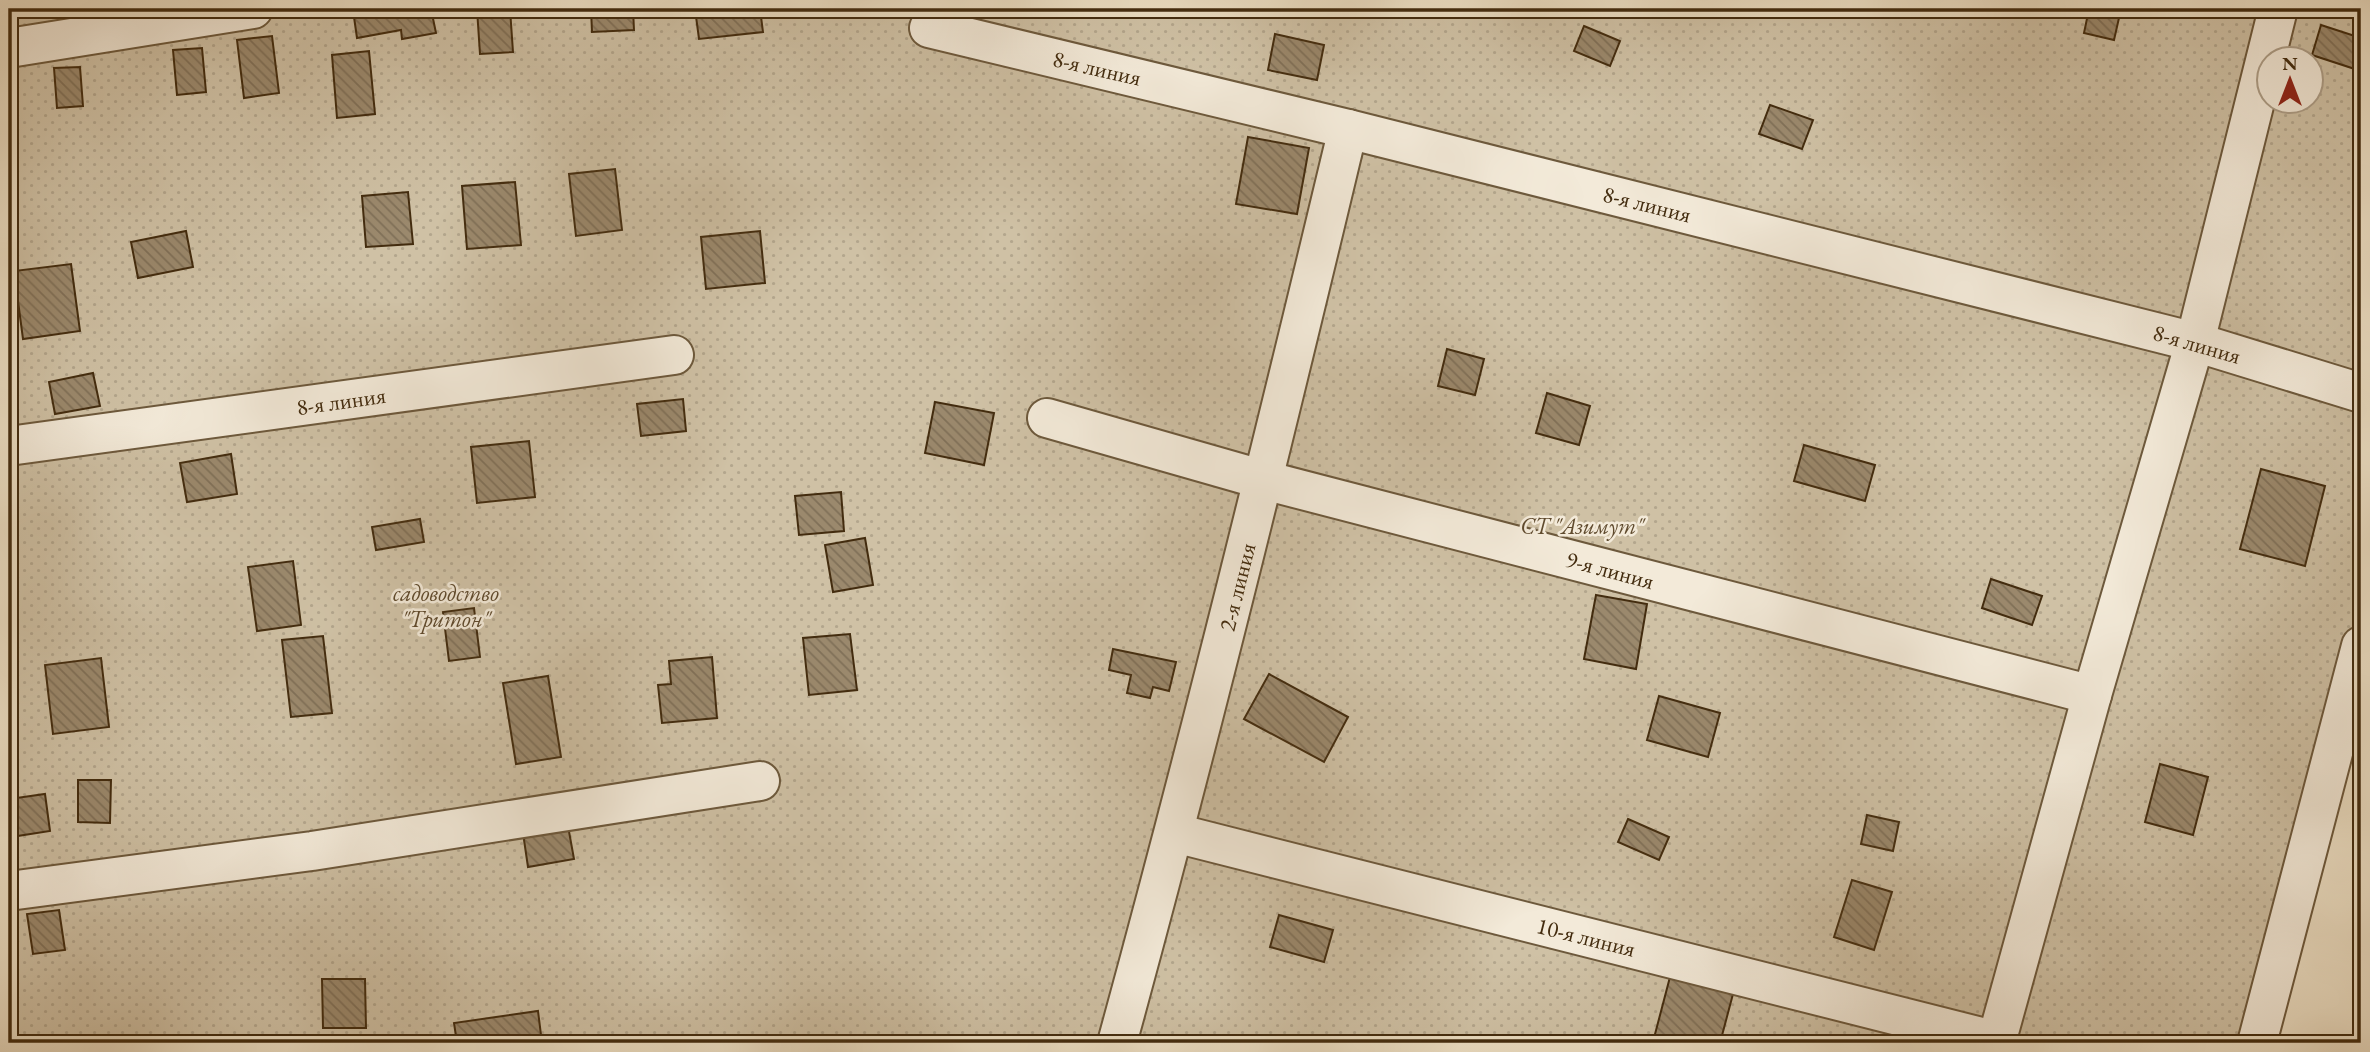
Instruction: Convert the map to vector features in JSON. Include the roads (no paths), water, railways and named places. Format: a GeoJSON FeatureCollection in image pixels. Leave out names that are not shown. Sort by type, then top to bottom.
{"type":"FeatureCollection","features":[{"type":"Feature","properties":{"kind":"street"},"geometry":{"type":"LineString","coordinates":[[9,48],[253,9]]}},
{"type":"Feature","properties":{"kind":"street"},"geometry":{"type":"LineString","coordinates":[[1996,1042],[2092,695],[2195,342],[2278,9]]}},
{"type":"Feature","properties":{"kind":"street","name":"8-я линия"},"geometry":{"type":"LineString","coordinates":[[929,29],[1348,129],[2195,342],[2361,393]]}},
{"type":"Feature","properties":{"kind":"street","name":"2-я линия"},"geometry":{"type":"LineString","coordinates":[[1118,1043],[1175,833],[1264,480],[1348,129]]}},
{"type":"Feature","properties":{"kind":"street","name":"8-я линия"},"geometry":{"type":"LineString","coordinates":[[9,446],[674,355]]}},
{"type":"Feature","properties":{"kind":"street","name":"9-я линия"},"geometry":{"type":"LineString","coordinates":[[1047,418],[1264,480],[2092,695]]}},
{"type":"Feature","properties":{"kind":"street"},"geometry":{"type":"LineString","coordinates":[[2257,1043],[2361,646]]}},
{"type":"Feature","properties":{"kind":"street"},"geometry":{"type":"LineString","coordinates":[[9,891],[312,851],[760,781]]}},
{"type":"Feature","properties":{"kind":"street","name":"10-я линия"},"geometry":{"type":"LineString","coordinates":[[1175,833],[1996,1042]]}},
{"type":"Feature","properties":{"kind":"park label","name":"СТ \"Азимут\""},"geometry":{"type":"Point","coordinates":[1582,526]}},
{"type":"Feature","properties":{"kind":"park label","name":"садоводство \"Тритон\""},"geometry":{"type":"Point","coordinates":[446,606]}}]}
